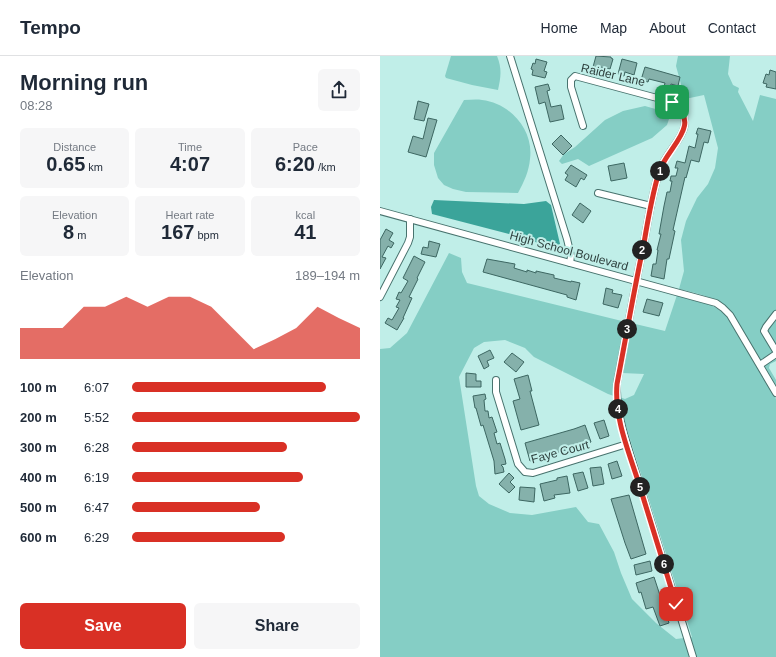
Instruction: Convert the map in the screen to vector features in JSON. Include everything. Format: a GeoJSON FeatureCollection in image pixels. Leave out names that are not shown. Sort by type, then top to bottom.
{"type":"FeatureCollection","features":[{"type":"Feature","properties":{"kind":"street"},"geometry":{"type":"LineString","coordinates":[[510,56],[567,239],[571,256],[570,263]]}},
{"type":"Feature","properties":{"kind":"street","name":"Raider Lane"},"geometry":{"type":"LineString","coordinates":[[583,126],[571,87],[571,80],[575,76],[672,102],[681,109],[685,121],[684,131],[681,138],[670,150],[660,168],[636,281],[617,384],[616,397],[618,416],[626,444],[693,657]]}},
{"type":"Feature","properties":{"kind":"street"},"geometry":{"type":"LineString","coordinates":[[598,193],[651,206]]}},
{"type":"Feature","properties":{"kind":"street","name":"High School Boulevard"},"geometry":{"type":"LineString","coordinates":[[380,211],[707,300],[723,308],[730,315],[776,394]]}},
{"type":"Feature","properties":{"kind":"street"},"geometry":{"type":"LineString","coordinates":[[380,297],[410,237],[410,220]]}},
{"type":"Feature","properties":{"kind":"street"},"geometry":{"type":"LineString","coordinates":[[760,365],[776,352],[764,331],[775,318]]}},
{"type":"Feature","properties":{"kind":"street","name":"Faye Court"},"geometry":{"type":"LineString","coordinates":[[496,380],[496,392],[518,464],[525,472],[533,473],[626,444]]}},
{"type":"Feature","properties":{"kind":"green space"},"geometry":{"type":"Polygon","coordinates":[[[451,56],[497,56],[500,65],[500,81],[498,90],[446,78],[445,76],[451,56]]]}},
{"type":"Feature","properties":{"kind":"green space"},"geometry":{"type":"Polygon","coordinates":[[[678,56],[730,56],[728,74],[733,85],[739,88],[738,92],[753,121],[760,95],[776,99],[776,361],[770,364],[769,368],[776,380],[776,388],[732,312],[714,299],[679,289],[684,271],[681,240],[686,221],[697,198],[708,184],[715,168],[718,148],[704,95],[685,99],[676,66],[678,56]]]}},
{"type":"Feature","properties":{"kind":"green space"},"geometry":{"type":"Polygon","coordinates":[[[464,100],[482,100],[502,106],[511,112],[524,128],[530,148],[530,159],[529,168],[518,193],[466,192],[444,185],[438,178],[434,165],[434,153],[464,100]]]}},
{"type":"Feature","properties":{"kind":"green space"},"geometry":{"type":"Polygon","coordinates":[[[645,106],[666,112],[670,116],[667,125],[652,138],[589,166],[578,159],[562,164],[559,161],[564,154],[575,147],[605,120],[623,111],[645,106]]]}},
{"type":"Feature","properties":{"kind":"green space"},"geometry":{"type":"Polygon","coordinates":[[[449,253],[461,258],[462,272],[467,283],[626,322],[614,396],[534,357],[525,348],[505,340],[484,342],[474,348],[459,377],[476,486],[479,496],[489,504],[510,513],[532,515],[576,507],[588,522],[599,524],[614,552],[632,599],[656,623],[676,639],[684,638],[690,657],[380,657],[380,349],[390,348],[407,333],[449,253]]]}},
{"type":"Feature","properties":{"kind":"green space"},"geometry":{"type":"Polygon","coordinates":[[[677,295],[710,305],[722,312],[727,317],[776,399],[776,657],[696,657],[690,638],[692,637],[620,407],[619,397],[625,399],[634,395],[644,374],[622,373],[631,323],[665,331],[677,295]]]}},
{"type":"Feature","properties":{"kind":"water"},"geometry":{"type":"Polygon","coordinates":[[[434,200],[524,204],[546,201],[551,205],[560,244],[558,247],[551,247],[513,235],[432,214],[431,207],[434,200]]]}},
{"type":"Feature","properties":{"kind":"building"},"geometry":{"type":"Polygon","coordinates":[[[596,56],[611,57],[613,59],[610,69],[593,67],[596,56]]]}},
{"type":"Feature","properties":{"kind":"building"},"geometry":{"type":"Polygon","coordinates":[[[536,59],[547,62],[544,71],[547,72],[545,78],[532,75],[533,70],[531,69],[533,63],[535,64],[536,59]]]}},
{"type":"Feature","properties":{"kind":"building"},"geometry":{"type":"Polygon","coordinates":[[[622,59],[637,63],[634,75],[625,72],[624,76],[618,74],[622,59]]]}},
{"type":"Feature","properties":{"kind":"building"},"geometry":{"type":"Polygon","coordinates":[[[645,67],[680,77],[678,86],[671,84],[670,88],[664,87],[665,83],[649,79],[648,82],[641,80],[645,67]]]}},
{"type":"Feature","properties":{"kind":"building"},"geometry":{"type":"Polygon","coordinates":[[[770,70],[776,72],[776,89],[766,87],[767,84],[763,83],[766,74],[769,75],[770,70]]]}},
{"type":"Feature","properties":{"kind":"building"},"geometry":{"type":"Polygon","coordinates":[[[548,84],[550,90],[547,91],[551,107],[561,105],[564,119],[550,122],[545,102],[539,104],[535,87],[548,84]]]}},
{"type":"Feature","properties":{"kind":"building"},"geometry":{"type":"Polygon","coordinates":[[[418,101],[429,104],[424,121],[414,119],[418,101]]]}},
{"type":"Feature","properties":{"kind":"building"},"geometry":{"type":"Polygon","coordinates":[[[428,118],[437,120],[426,157],[408,152],[413,136],[423,139],[428,118]]]}},
{"type":"Feature","properties":{"kind":"building"},"geometry":{"type":"Polygon","coordinates":[[[698,128],[711,131],[708,143],[704,142],[699,162],[691,160],[686,178],[685,177],[664,279],[651,276],[653,264],[656,264],[657,250],[661,234],[659,234],[667,192],[670,192],[672,181],[670,181],[671,176],[676,176],[678,168],[675,168],[677,161],[685,163],[689,146],[695,148],[698,128]]]}},
{"type":"Feature","properties":{"kind":"building"},"geometry":{"type":"Polygon","coordinates":[[[561,135],[572,146],[563,155],[552,144],[561,135]]]}},
{"type":"Feature","properties":{"kind":"building"},"geometry":{"type":"Polygon","coordinates":[[[624,163],[627,178],[611,181],[608,166],[624,163]]]}},
{"type":"Feature","properties":{"kind":"building"},"geometry":{"type":"Polygon","coordinates":[[[571,165],[587,175],[584,180],[581,178],[576,187],[565,180],[568,175],[565,173],[571,165]]]}},
{"type":"Feature","properties":{"kind":"building"},"geometry":{"type":"Polygon","coordinates":[[[580,203],[591,211],[583,223],[572,215],[580,203]]]}},
{"type":"Feature","properties":{"kind":"building"},"geometry":{"type":"Polygon","coordinates":[[[386,229],[393,233],[389,240],[394,243],[391,248],[388,246],[382,257],[386,258],[380,269],[380,240],[386,229]]]}},
{"type":"Feature","properties":{"kind":"building"},"geometry":{"type":"Polygon","coordinates":[[[429,241],[440,244],[436,257],[421,254],[423,247],[428,248],[429,241]]]}},
{"type":"Feature","properties":{"kind":"building"},"geometry":{"type":"Polygon","coordinates":[[[414,256],[425,262],[409,297],[412,298],[404,318],[397,330],[385,323],[388,318],[392,320],[399,308],[396,307],[400,300],[396,299],[399,292],[401,293],[408,281],[403,278],[414,256]]]}},
{"type":"Feature","properties":{"kind":"building"},"geometry":{"type":"Polygon","coordinates":[[[487,259],[515,264],[514,268],[527,272],[527,270],[536,273],[536,271],[554,275],[554,278],[580,283],[576,300],[567,297],[567,295],[483,272],[487,259]]]}},
{"type":"Feature","properties":{"kind":"building"},"geometry":{"type":"Polygon","coordinates":[[[606,288],[613,290],[612,293],[622,295],[618,308],[603,304],[606,288]]]}},
{"type":"Feature","properties":{"kind":"building"},"geometry":{"type":"Polygon","coordinates":[[[647,299],[663,303],[659,316],[643,312],[647,299]]]}},
{"type":"Feature","properties":{"kind":"building"},"geometry":{"type":"Polygon","coordinates":[[[490,350],[494,358],[487,361],[489,366],[484,369],[478,356],[490,350]]]}},
{"type":"Feature","properties":{"kind":"building"},"geometry":{"type":"Polygon","coordinates":[[[512,353],[524,362],[516,372],[504,362],[512,353]]]}},
{"type":"Feature","properties":{"kind":"building"},"geometry":{"type":"Polygon","coordinates":[[[466,373],[476,374],[476,381],[481,381],[481,387],[466,387],[466,373]]]}},
{"type":"Feature","properties":{"kind":"building"},"geometry":{"type":"Polygon","coordinates":[[[528,375],[532,391],[530,391],[539,425],[521,430],[513,401],[520,399],[514,379],[528,375]]]}},
{"type":"Feature","properties":{"kind":"building"},"geometry":{"type":"Polygon","coordinates":[[[485,394],[485,411],[488,411],[489,418],[492,417],[497,432],[494,433],[497,444],[500,443],[506,464],[501,465],[504,472],[495,474],[494,461],[483,425],[481,426],[475,408],[473,396],[485,394]]]}},
{"type":"Feature","properties":{"kind":"building"},"geometry":{"type":"Polygon","coordinates":[[[604,420],[609,436],[600,439],[594,423],[604,420]]]}},
{"type":"Feature","properties":{"kind":"building"},"geometry":{"type":"Polygon","coordinates":[[[585,425],[591,442],[530,461],[525,443],[585,425]]]}},
{"type":"Feature","properties":{"kind":"building"},"geometry":{"type":"Polygon","coordinates":[[[617,461],[622,476],[612,479],[608,464],[617,461]]]}},
{"type":"Feature","properties":{"kind":"building"},"geometry":{"type":"Polygon","coordinates":[[[601,467],[604,484],[593,486],[590,468],[601,467]]]}},
{"type":"Feature","properties":{"kind":"building"},"geometry":{"type":"Polygon","coordinates":[[[583,472],[588,488],[578,491],[573,474],[583,472]]]}},
{"type":"Feature","properties":{"kind":"building"},"geometry":{"type":"Polygon","coordinates":[[[509,473],[514,478],[510,482],[515,487],[509,493],[499,484],[509,473]]]}},
{"type":"Feature","properties":{"kind":"building"},"geometry":{"type":"Polygon","coordinates":[[[567,476],[570,493],[554,495],[555,498],[544,501],[540,484],[567,476]]]}},
{"type":"Feature","properties":{"kind":"building"},"geometry":{"type":"Polygon","coordinates":[[[520,487],[535,488],[534,502],[519,500],[520,487]]]}},
{"type":"Feature","properties":{"kind":"building"},"geometry":{"type":"Polygon","coordinates":[[[629,495],[646,554],[631,559],[611,499],[629,495]]]}},
{"type":"Feature","properties":{"kind":"building"},"geometry":{"type":"Polygon","coordinates":[[[650,561],[652,571],[636,575],[634,565],[650,561]]]}},
{"type":"Feature","properties":{"kind":"building"},"geometry":{"type":"Polygon","coordinates":[[[654,577],[669,623],[660,626],[653,607],[646,609],[641,592],[639,593],[636,583],[654,577]]]}},
{"type":"Feature","properties":{"kind":"route"},"geometry":{"type":"LineString","coordinates":[[672,102],[681,109],[684,116],[684,131],[681,138],[670,150],[660,168],[654,189],[617,384],[616,397],[618,416],[626,444],[676,604]]}}]}
